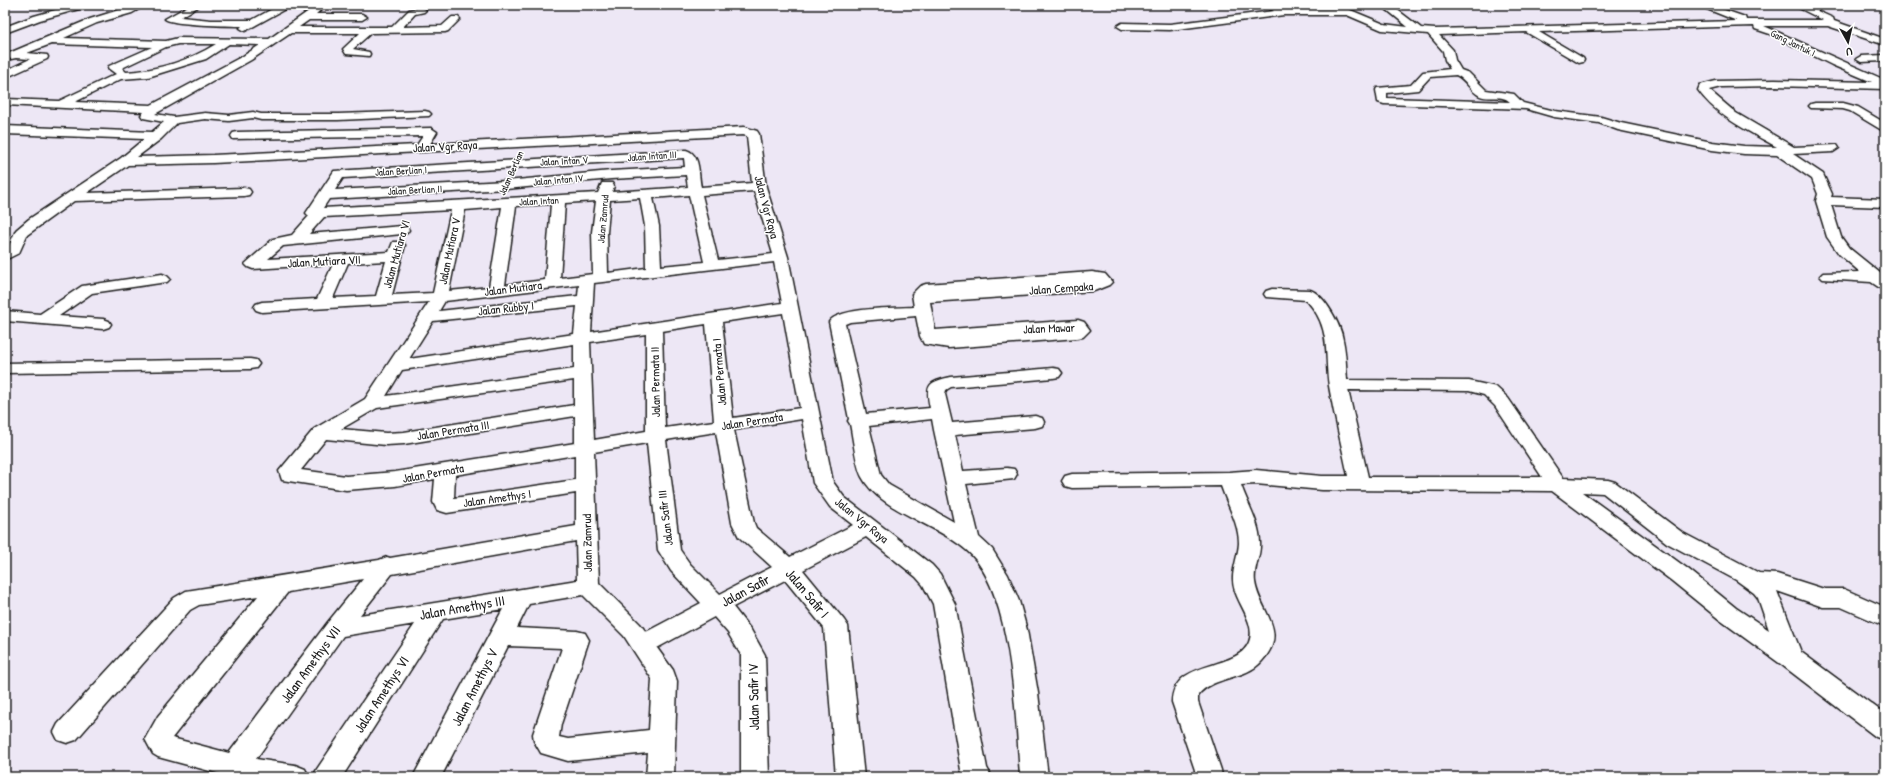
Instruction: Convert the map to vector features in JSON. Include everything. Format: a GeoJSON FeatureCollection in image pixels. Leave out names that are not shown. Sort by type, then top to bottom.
{"type":"FeatureCollection","features":[{"type":"Feature","properties":{"kind":"street"},"geometry":{"type":"LineString","coordinates":[[5,30],[37,18],[83,5]]}},
{"type":"Feature","properties":{"kind":"street"},"geometry":{"type":"LineString","coordinates":[[8,56],[50,41],[86,25],[123,14],[142,5]]}},
{"type":"Feature","properties":{"kind":"street"},"geometry":{"type":"LineString","coordinates":[[197,5],[170,19],[195,20],[211,23],[254,23]]}},
{"type":"Feature","properties":{"kind":"street"},"geometry":{"type":"LineString","coordinates":[[244,5],[315,5],[320,7],[272,42],[247,58],[153,109],[147,116],[174,120],[192,119],[205,116],[229,118],[251,115],[261,117],[338,117],[425,114]]}},
{"type":"Feature","properties":{"kind":"street"},"geometry":{"type":"LineString","coordinates":[[1270,5],[1284,12]]}},
{"type":"Feature","properties":{"kind":"street","name":"Gang Jantuk I"},"geometry":{"type":"LineString","coordinates":[[1701,5],[1773,32],[1885,85]]}},
{"type":"Feature","properties":{"kind":"street"},"geometry":{"type":"LineString","coordinates":[[1797,5],[1833,23],[1829,23]]}},
{"type":"Feature","properties":{"kind":"street"},"geometry":{"type":"LineString","coordinates":[[60,105],[121,75],[148,74],[202,57],[225,41],[284,6]]}},
{"type":"Feature","properties":{"kind":"street"},"geometry":{"type":"LineString","coordinates":[[1375,8],[1386,6],[1406,18],[1416,28],[1415,30]]}},
{"type":"Feature","properties":{"kind":"street"},"geometry":{"type":"LineString","coordinates":[[1122,26],[1170,27],[1284,12],[1348,12],[1365,8]]}},
{"type":"Feature","properties":{"kind":"street"},"geometry":{"type":"LineString","coordinates":[[395,30],[412,12],[421,10]]}},
{"type":"Feature","properties":{"kind":"street"},"geometry":{"type":"LineString","coordinates":[[1348,12],[1377,26],[1431,32],[1749,23],[1829,23],[1885,42]]}},
{"type":"Feature","properties":{"kind":"street"},"geometry":{"type":"LineString","coordinates":[[306,17],[362,17]]}},
{"type":"Feature","properties":{"kind":"street"},"geometry":{"type":"LineString","coordinates":[[289,30],[444,29],[455,19]]}},
{"type":"Feature","properties":{"kind":"street"},"geometry":{"type":"LineString","coordinates":[[365,54],[350,52],[348,49],[369,30]]}},
{"type":"Feature","properties":{"kind":"street"},"geometry":{"type":"LineString","coordinates":[[1529,30],[1579,60]]}},
{"type":"Feature","properties":{"kind":"street"},"geometry":{"type":"LineString","coordinates":[[121,75],[120,71],[114,68],[172,43],[190,32]]}},
{"type":"Feature","properties":{"kind":"street"},"geometry":{"type":"LineString","coordinates":[[1431,32],[1448,50],[1450,60],[1457,72]]}},
{"type":"Feature","properties":{"kind":"street"},"geometry":{"type":"LineString","coordinates":[[50,41],[172,43],[225,41],[272,42]]}},
{"type":"Feature","properties":{"kind":"street"},"geometry":{"type":"LineString","coordinates":[[5,75],[43,57],[8,56]]}},
{"type":"Feature","properties":{"kind":"street"},"geometry":{"type":"LineString","coordinates":[[1861,59],[1885,58]]}},
{"type":"Feature","properties":{"kind":"street"},"geometry":{"type":"LineString","coordinates":[[1520,106],[1510,96],[1483,93],[1465,75],[1457,72],[1427,74],[1412,88],[1383,88],[1381,90],[1382,100],[1437,104],[1520,106],[1527,106],[1554,114],[1601,120],[1622,127],[1712,146],[1744,150],[1785,151],[1833,148]]}},
{"type":"Feature","properties":{"kind":"street"},"geometry":{"type":"LineString","coordinates":[[1880,281],[1844,251],[1834,238],[1823,200],[1826,194],[1818,177],[1785,151],[1722,107],[1703,90],[1704,87],[1713,85],[1750,83],[1885,85]]}},
{"type":"Feature","properties":{"kind":"street"},"geometry":{"type":"LineString","coordinates":[[5,102],[153,109]]}},
{"type":"Feature","properties":{"kind":"street"},"geometry":{"type":"LineString","coordinates":[[1815,106],[1838,106],[1851,108],[1885,128]]}},
{"type":"Feature","properties":{"kind":"street"},"geometry":{"type":"LineString","coordinates":[[5,256],[14,250],[21,233],[26,228],[44,214],[125,161],[157,136],[174,120]]}},
{"type":"Feature","properties":{"kind":"street"},"geometry":{"type":"LineString","coordinates":[[1872,121],[1885,122]]}},
{"type":"Feature","properties":{"kind":"street"},"geometry":{"type":"LineString","coordinates":[[5,130],[157,136]]}},
{"type":"Feature","properties":{"kind":"street","name":"Jalan Vgr Raya"},"geometry":{"type":"LineString","coordinates":[[125,161],[213,159],[744,130],[753,134],[759,187],[781,257],[812,412],[823,483],[837,502],[924,571],[932,580],[944,604],[974,770],[978,777]]}},
{"type":"Feature","properties":{"kind":"street"},"geometry":{"type":"LineString","coordinates":[[237,136],[431,132],[422,147]]}},
{"type":"Feature","properties":{"kind":"street","name":"Jalan Zamrud"},"geometry":{"type":"LineString","coordinates":[[619,137],[613,158],[611,175],[603,197],[594,280],[586,300],[582,339],[588,586],[632,630],[643,644],[666,681],[660,777]]}},
{"type":"Feature","properties":{"kind":"street","name":"Jalan Berlian"},"geometry":{"type":"LineString","coordinates":[[496,291],[506,184],[525,142]]}},
{"type":"Feature","properties":{"kind":"street","name":"Jalan Intan III"},"geometry":{"type":"LineString","coordinates":[[613,158],[686,154],[690,157],[691,171]]}},
{"type":"Feature","properties":{"kind":"street","name":"Jalan Intan V"},"geometry":{"type":"LineString","coordinates":[[515,164],[613,158]]}},
{"type":"Feature","properties":{"kind":"street","name":"Jalan Berlian I"},"geometry":{"type":"LineString","coordinates":[[319,214],[313,213],[339,174],[515,164]]}},
{"type":"Feature","properties":{"kind":"street"},"geometry":{"type":"LineString","coordinates":[[691,171],[712,265]]}},
{"type":"Feature","properties":{"kind":"street","name":"Jalan Intan IV"},"geometry":{"type":"LineString","coordinates":[[506,184],[611,175],[691,171]]}},
{"type":"Feature","properties":{"kind":"street","name":"Jalan Berlian II"},"geometry":{"type":"LineString","coordinates":[[325,195],[506,184]]}},
{"type":"Feature","properties":{"kind":"street","name":"Jalan Intan"},"geometry":{"type":"LineString","coordinates":[[319,214],[759,187]]}},
{"type":"Feature","properties":{"kind":"street"},"geometry":{"type":"LineString","coordinates":[[71,196],[244,192]]}},
{"type":"Feature","properties":{"kind":"street"},"geometry":{"type":"LineString","coordinates":[[646,194],[652,226],[654,272]]}},
{"type":"Feature","properties":{"kind":"street"},"geometry":{"type":"LineString","coordinates":[[552,284],[558,200]]}},
{"type":"Feature","properties":{"kind":"street"},"geometry":{"type":"LineString","coordinates":[[1823,200],[1885,203]]}},
{"type":"Feature","properties":{"kind":"street","name":"Jalan Mutiara V"},"geometry":{"type":"LineString","coordinates":[[440,297],[459,206]]}},
{"type":"Feature","properties":{"kind":"street","name":"Jalan Mutiara VI"},"geometry":{"type":"LineString","coordinates":[[383,300],[409,209]]}},
{"type":"Feature","properties":{"kind":"street"},"geometry":{"type":"LineString","coordinates":[[296,239],[319,214]]}},
{"type":"Feature","properties":{"kind":"street"},"geometry":{"type":"LineString","coordinates":[[296,239],[402,230]]}},
{"type":"Feature","properties":{"kind":"street","name":"Jalan Mutiara VII"},"geometry":{"type":"LineString","coordinates":[[296,239],[278,242],[253,264],[395,256]]}},
{"type":"Feature","properties":{"kind":"street","name":"Jalan Mutiara"},"geometry":{"type":"LineString","coordinates":[[262,307],[440,297],[781,257]]}},
{"type":"Feature","properties":{"kind":"street"},"geometry":{"type":"LineString","coordinates":[[324,304],[342,260]]}},
{"type":"Feature","properties":{"kind":"street"},"geometry":{"type":"LineString","coordinates":[[1828,276],[1880,281]]}},
{"type":"Feature","properties":{"kind":"street","name":"Jalan Cempaka"},"geometry":{"type":"LineString","coordinates":[[1092,277],[1100,277],[1104,282],[1094,286],[922,304],[920,294],[932,288],[1092,277]]}},
{"type":"Feature","properties":{"kind":"street"},"geometry":{"type":"LineString","coordinates":[[42,320],[88,289],[162,279]]}},
{"type":"Feature","properties":{"kind":"street"},"geometry":{"type":"LineString","coordinates":[[1272,294],[1310,295],[1316,300],[1329,322],[1335,339],[1338,385],[1360,483]]}},
{"type":"Feature","properties":{"kind":"street"},"geometry":{"type":"LineString","coordinates":[[372,404],[440,297]]}},
{"type":"Feature","properties":{"kind":"street","name":"Jalan Rubby I"},"geometry":{"type":"LineString","coordinates":[[426,317],[586,300]]}},
{"type":"Feature","properties":{"kind":"street"},"geometry":{"type":"LineString","coordinates":[[928,336],[922,304],[855,316],[841,319],[837,322],[857,422],[871,476],[875,483],[882,490],[969,540],[984,555],[994,570],[1008,601],[1013,619],[1024,686],[1034,777]]}},
{"type":"Feature","properties":{"kind":"street"},"geometry":{"type":"LineString","coordinates":[[395,366],[790,307]]}},
{"type":"Feature","properties":{"kind":"street"},"geometry":{"type":"LineString","coordinates":[[5,316],[102,324]]}},
{"type":"Feature","properties":{"kind":"street","name":"Jalan Permata I"},"geometry":{"type":"LineString","coordinates":[[714,319],[724,426]]}},
{"type":"Feature","properties":{"kind":"street","name":"Jalan Mawar"},"geometry":{"type":"LineString","coordinates":[[1071,325],[1078,325],[1082,330],[1077,333],[949,344],[930,340],[928,336],[1071,325]]}},
{"type":"Feature","properties":{"kind":"street","name":"Jalan Permata II"},"geometry":{"type":"LineString","coordinates":[[654,328],[656,436]]}},
{"type":"Feature","properties":{"kind":"street"},"geometry":{"type":"LineString","coordinates":[[6,368],[250,364]]}},
{"type":"Feature","properties":{"kind":"street"},"geometry":{"type":"LineString","coordinates":[[372,404],[583,373]]}},
{"type":"Feature","properties":{"kind":"street"},"geometry":{"type":"LineString","coordinates":[[969,540],[941,422],[936,394],[937,388],[943,384],[951,382],[1054,374]]}},
{"type":"Feature","properties":{"kind":"street"},"geometry":{"type":"LineString","coordinates":[[1338,385],[1469,386],[1490,391],[1502,402],[1557,484],[1684,578],[1728,614],[1791,658],[1885,729]]}},
{"type":"Feature","properties":{"kind":"street","name":"Jalan Permata"},"geometry":{"type":"LineString","coordinates":[[372,404],[321,433],[289,471],[289,475],[346,483],[396,479],[585,447],[812,412]]}},
{"type":"Feature","properties":{"kind":"street","name":"Jalan Permata III"},"geometry":{"type":"LineString","coordinates":[[321,433],[386,439],[404,438],[584,408]]}},
{"type":"Feature","properties":{"kind":"street"},"geometry":{"type":"LineString","coordinates":[[857,422],[1035,422]]}},
{"type":"Feature","properties":{"kind":"street","name":"Jalan Safir I"},"geometry":{"type":"LineString","coordinates":[[724,426],[743,523],[747,532],[788,568],[836,626],[850,777]]}},
{"type":"Feature","properties":{"kind":"street","name":"Jalan Safir III"},"geometry":{"type":"LineString","coordinates":[[656,436],[669,550],[674,562],[717,606]]}},
{"type":"Feature","properties":{"kind":"street","name":"Jalan Amethys I"},"geometry":{"type":"LineString","coordinates":[[446,470],[443,502],[444,505],[447,506],[586,485]]}},
{"type":"Feature","properties":{"kind":"street"},"geometry":{"type":"LineString","coordinates":[[955,478],[1007,474]]}},
{"type":"Feature","properties":{"kind":"street"},"geometry":{"type":"LineString","coordinates":[[1072,481],[1229,479],[1256,476],[1311,483],[1557,484],[1608,487],[1675,538],[1732,567],[1754,581],[1768,595],[1791,658]]}},
{"type":"Feature","properties":{"kind":"street"},"geometry":{"type":"LineString","coordinates":[[1208,777],[1208,770],[1185,702],[1186,692],[1191,684],[1200,679],[1237,666],[1251,656],[1260,646],[1262,634],[1260,618],[1248,597],[1244,583],[1243,573],[1250,549],[1249,537],[1229,479]]}},
{"type":"Feature","properties":{"kind":"street","name":"Jalan Safir"},"geometry":{"type":"LineString","coordinates":[[643,644],[869,526]]}},
{"type":"Feature","properties":{"kind":"street"},"geometry":{"type":"LineString","coordinates":[[67,732],[182,604],[194,597],[281,585],[387,565],[587,532]]}},
{"type":"Feature","properties":{"kind":"street","name":"Jalan Amethys VII"},"geometry":{"type":"LineString","coordinates":[[236,765],[336,628],[387,565]]}},
{"type":"Feature","properties":{"kind":"street"},"geometry":{"type":"LineString","coordinates":[[1754,581],[1778,582],[1823,598],[1844,598],[1882,616]]}},
{"type":"Feature","properties":{"kind":"street"},"geometry":{"type":"LineString","coordinates":[[281,585],[159,736],[159,742],[167,749],[236,765],[251,770],[295,777]]}},
{"type":"Feature","properties":{"kind":"street","name":"Jalan Amethys III"},"geometry":{"type":"LineString","coordinates":[[336,628],[588,586]]}},
{"type":"Feature","properties":{"kind":"street","name":"Jalan Amethys V"},"geometry":{"type":"LineString","coordinates":[[427,777],[521,597]]}},
{"type":"Feature","properties":{"kind":"street","name":"Jalan Safir IV"},"geometry":{"type":"LineString","coordinates":[[717,606],[748,644],[752,654],[755,777]]}},
{"type":"Feature","properties":{"kind":"street","name":"Jalan Amethys VI"},"geometry":{"type":"LineString","coordinates":[[327,777],[435,612]]}},
{"type":"Feature","properties":{"kind":"street"},"geometry":{"type":"LineString","coordinates":[[500,636],[577,640],[546,734],[547,741],[550,745],[568,750],[663,740]]}}]}
